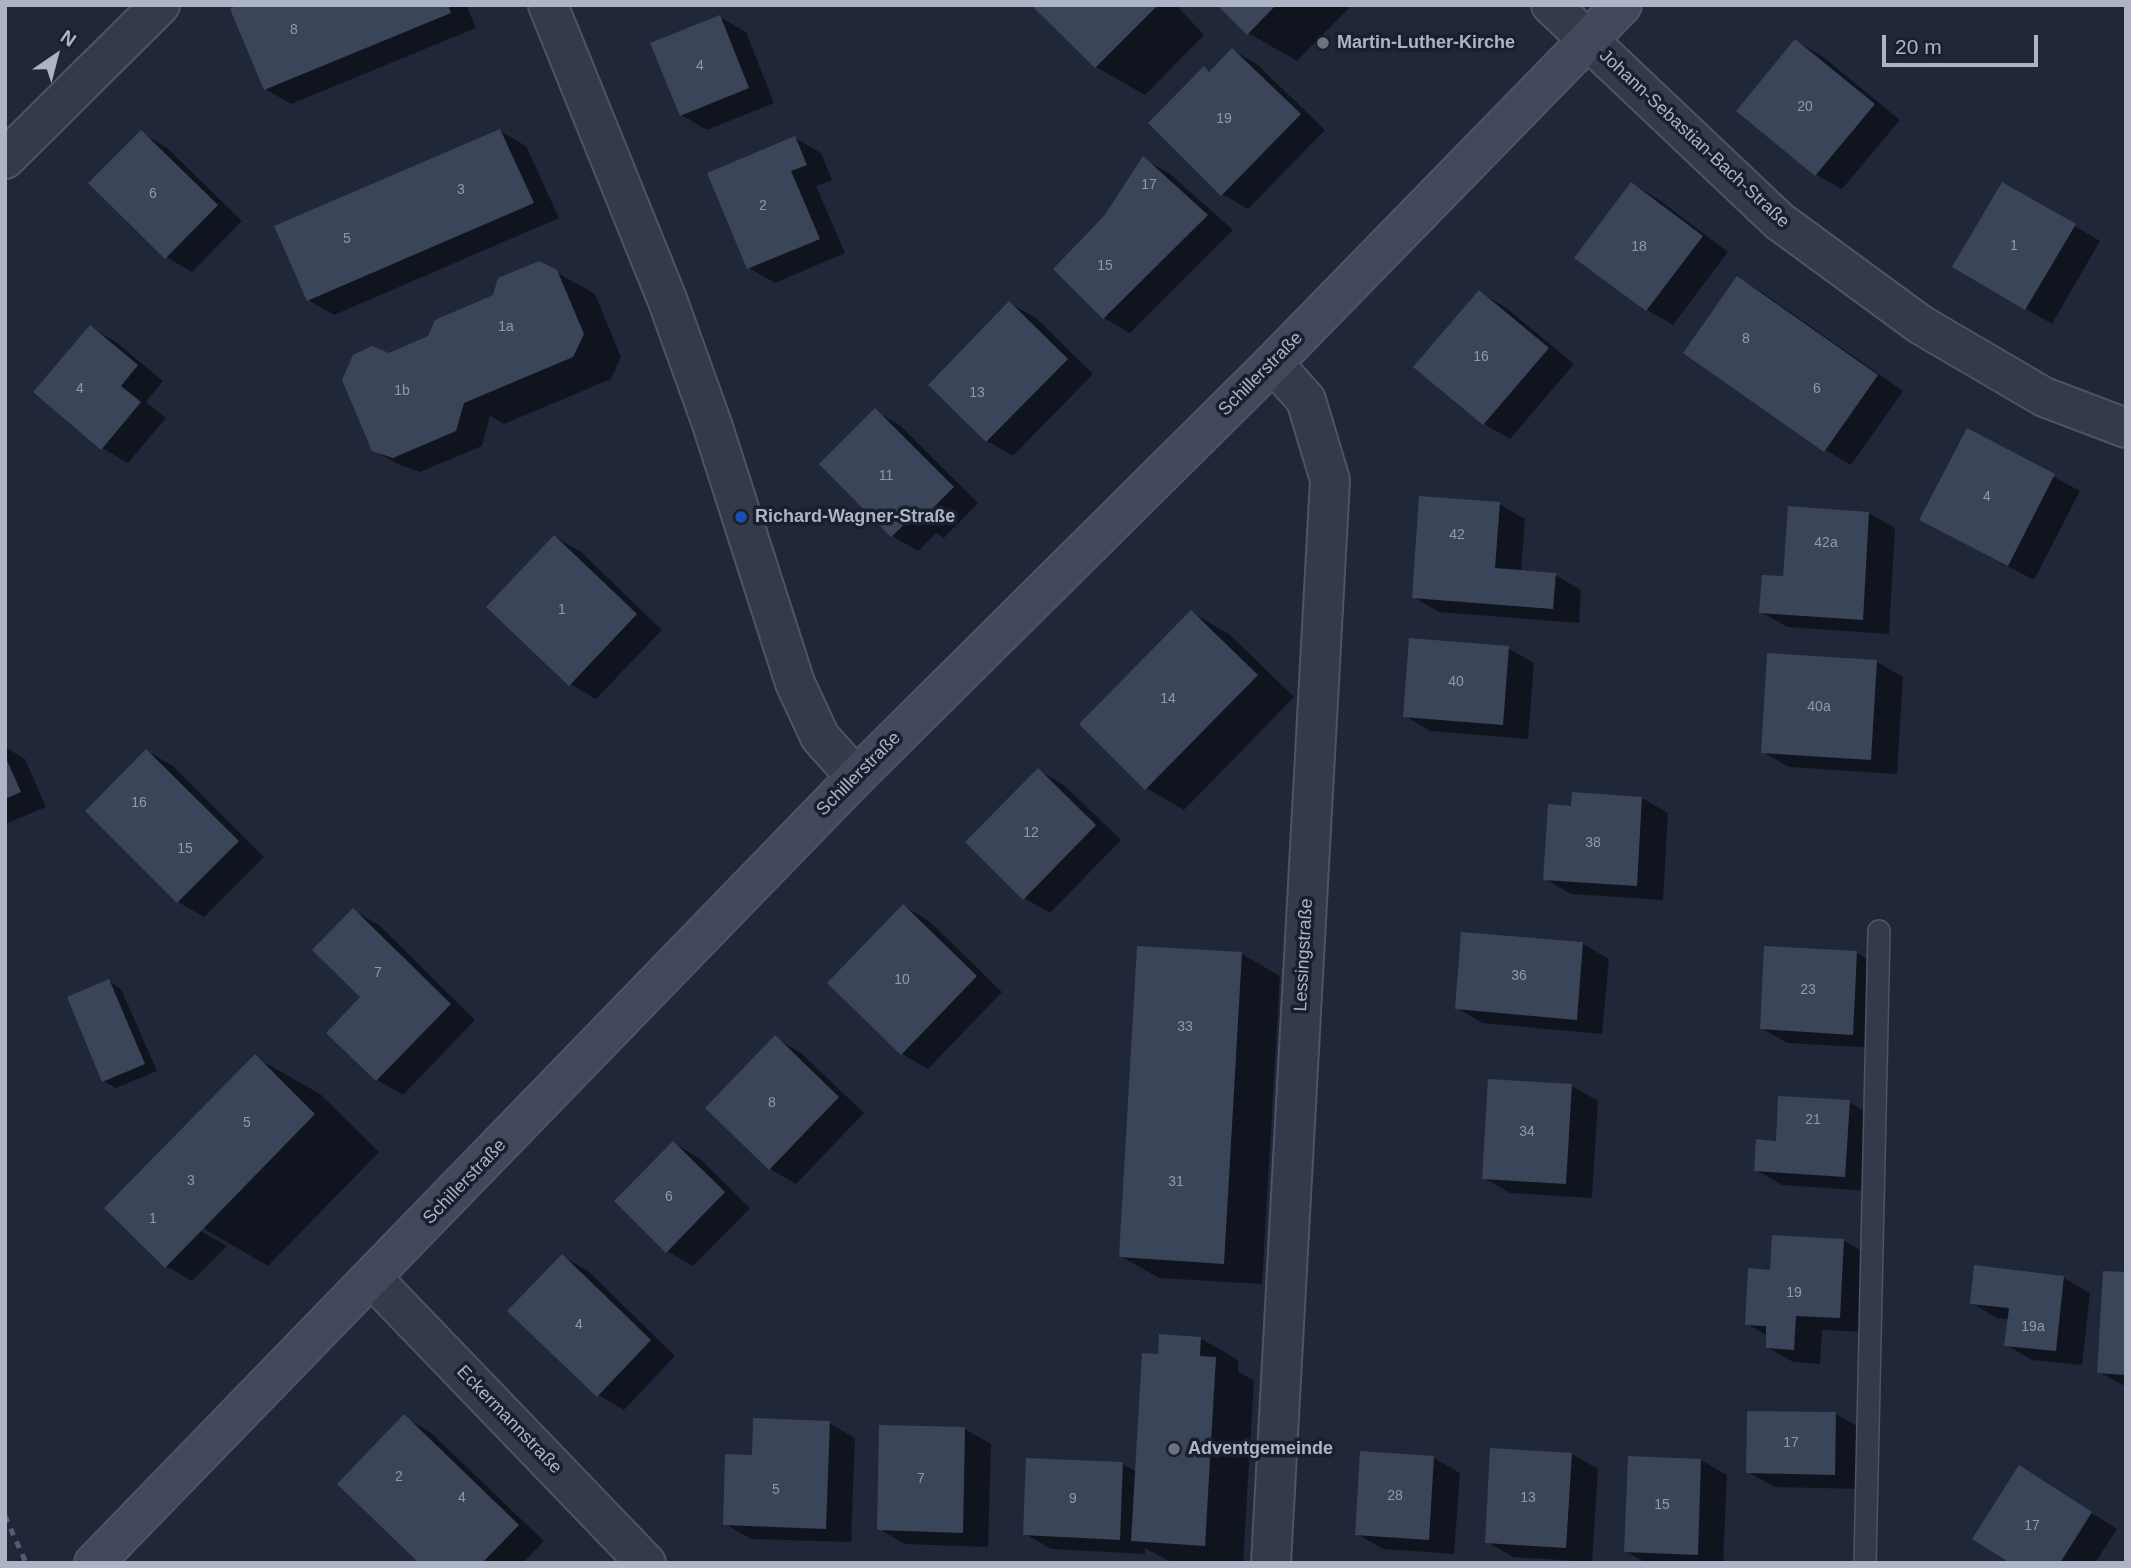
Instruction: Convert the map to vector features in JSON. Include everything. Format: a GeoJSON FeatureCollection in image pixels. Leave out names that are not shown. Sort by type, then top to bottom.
{"type":"FeatureCollection","features":[{"type":"Feature","properties":{"kind":"main road","name":"Schillerstraße"},"geometry":{"type":"LineString","coordinates":[[100,1557],[856,777],[1273,363],[1622,5]]}},
{"type":"Feature","properties":{"kind":"street"},"geometry":{"type":"LineString","coordinates":[[12,139],[160,5]]}},
{"type":"Feature","properties":{"kind":"street"},"geometry":{"type":"LineString","coordinates":[[548,5],[667,299],[712,424],[795,683],[820,737],[856,777]]}},
{"type":"Feature","properties":{"kind":"street","name":"Johann-Sebastian-Bach-Straße"},"geometry":{"type":"LineString","coordinates":[[1551,5],[1779,221],[1921,325],[2044,397],[2126,428]]}},
{"type":"Feature","properties":{"kind":"street","name":"Lessingstraße"},"geometry":{"type":"LineString","coordinates":[[1271,1563],[1330,480],[1306,400],[1273,363]]}},
{"type":"Feature","properties":{"kind":"street","name":"Eckermannstraße"},"geometry":{"type":"LineString","coordinates":[[372,1278],[646,1563]]}},
{"type":"Feature","properties":{"kind":"lane"},"geometry":{"type":"LineString","coordinates":[[1866,1563],[1879,931]]}},
{"type":"Feature","properties":{"kind":"building"},"geometry":{"type":"Polygon","coordinates":[[[238,5],[448,5],[451,13],[264,90],[230,9],[238,5]]]}},
{"type":"Feature","properties":{"kind":"building"},"geometry":{"type":"Polygon","coordinates":[[[1031,5],[1158,5],[1095,68],[1031,5]]]}},
{"type":"Feature","properties":{"kind":"building"},"geometry":{"type":"Polygon","coordinates":[[[1217,5],[1276,5],[1247,35],[1217,5]]]}},
{"type":"Feature","properties":{"kind":"building"},"geometry":{"type":"Polygon","coordinates":[[[720,15],[749,88],[680,116],[650,43],[720,15]]]}},
{"type":"Feature","properties":{"kind":"building"},"geometry":{"type":"Polygon","coordinates":[[[1795,39],[1875,104],[1815,176],[1736,111],[1795,39]]]}},
{"type":"Feature","properties":{"kind":"building"},"geometry":{"type":"Polygon","coordinates":[[[1232,48],[1301,114],[1221,196],[1148,123],[1204,66],[1209,72],[1232,48]]]}},
{"type":"Feature","properties":{"kind":"building"},"geometry":{"type":"Polygon","coordinates":[[[500,129],[534,203],[307,301],[274,226],[500,129]]]}},
{"type":"Feature","properties":{"kind":"building"},"geometry":{"type":"Polygon","coordinates":[[[141,130],[218,205],[165,259],[88,183],[141,130]]]}},
{"type":"Feature","properties":{"kind":"building"},"geometry":{"type":"Polygon","coordinates":[[[795,136],[807,165],[791,171],[820,239],[747,269],[707,173],[795,136]]]}},
{"type":"Feature","properties":{"kind":"building"},"geometry":{"type":"Polygon","coordinates":[[[1143,156],[1208,215],[1103,319],[1053,269],[1104,216],[1143,156]]]}},
{"type":"Feature","properties":{"kind":"building"},"geometry":{"type":"Polygon","coordinates":[[[1631,182],[1703,236],[1646,311],[1574,258],[1631,182]]]}},
{"type":"Feature","properties":{"kind":"building"},"geometry":{"type":"Polygon","coordinates":[[[2002,182],[2076,224],[2025,310],[1952,267],[2002,182]]]}},
{"type":"Feature","properties":{"kind":"building"},"geometry":{"type":"Polygon","coordinates":[[[539,261],[557,270],[584,334],[573,357],[464,403],[456,431],[393,458],[372,451],[342,380],[353,355],[372,346],[389,353],[428,336],[435,320],[493,295],[498,278],[539,261]]]}},
{"type":"Feature","properties":{"kind":"building"},"geometry":{"type":"Polygon","coordinates":[[[1737,276],[1878,375],[1824,452],[1683,353],[1737,276]]]}},
{"type":"Feature","properties":{"kind":"building"},"geometry":{"type":"Polygon","coordinates":[[[1479,290],[1549,348],[1483,425],[1413,367],[1479,290]]]}},
{"type":"Feature","properties":{"kind":"building"},"geometry":{"type":"Polygon","coordinates":[[[1009,301],[1068,359],[986,442],[928,385],[1009,301]]]}},
{"type":"Feature","properties":{"kind":"building"},"geometry":{"type":"Polygon","coordinates":[[[90,325],[138,365],[121,386],[141,402],[101,450],[33,392],[90,325]]]}},
{"type":"Feature","properties":{"kind":"building"},"geometry":{"type":"Polygon","coordinates":[[[875,408],[954,487],[917,524],[911,518],[891,537],[819,464],[875,408]]]}},
{"type":"Feature","properties":{"kind":"building"},"geometry":{"type":"Polygon","coordinates":[[[1967,428],[2055,474],[2008,566],[1919,520],[1967,428]]]}},
{"type":"Feature","properties":{"kind":"building"},"geometry":{"type":"Polygon","coordinates":[[[1419,496],[1500,502],[1495,568],[1556,573],[1553,609],[1412,598],[1419,496]]]}},
{"type":"Feature","properties":{"kind":"building"},"geometry":{"type":"Polygon","coordinates":[[[1788,506],[1869,512],[1863,620],[1759,613],[1762,575],[1783,576],[1788,506]]]}},
{"type":"Feature","properties":{"kind":"building"},"geometry":{"type":"Polygon","coordinates":[[[554,535],[637,614],[569,686],[486,607],[554,535]]]}},
{"type":"Feature","properties":{"kind":"building"},"geometry":{"type":"Polygon","coordinates":[[[1191,610],[1258,675],[1145,790],[1079,724],[1191,610]]]}},
{"type":"Feature","properties":{"kind":"building"},"geometry":{"type":"Polygon","coordinates":[[[1409,638],[1509,646],[1503,725],[1403,717],[1409,638]]]}},
{"type":"Feature","properties":{"kind":"building"},"geometry":{"type":"Polygon","coordinates":[[[1767,653],[1877,660],[1871,760],[1761,753],[1767,653]]]}},
{"type":"Feature","properties":{"kind":"building"},"geometry":{"type":"Polygon","coordinates":[[[146,749],[239,841],[177,903],[85,811],[146,749]]]}},
{"type":"Feature","properties":{"kind":"building"},"geometry":{"type":"Polygon","coordinates":[[[5,756],[21,792],[5,799],[5,756]]]}},
{"type":"Feature","properties":{"kind":"building"},"geometry":{"type":"Polygon","coordinates":[[[1038,768],[1096,825],[1023,900],[965,842],[1038,768]]]}},
{"type":"Feature","properties":{"kind":"building"},"geometry":{"type":"Polygon","coordinates":[[[1572,792],[1642,797],[1637,886],[1543,880],[1548,804],[1571,806],[1572,792]]]}},
{"type":"Feature","properties":{"kind":"building"},"geometry":{"type":"Polygon","coordinates":[[[903,904],[977,976],[901,1055],[827,983],[903,904]]]}},
{"type":"Feature","properties":{"kind":"building"},"geometry":{"type":"Polygon","coordinates":[[[353,908],[451,1004],[376,1081],[326,1033],[360,997],[312,950],[353,908]]]}},
{"type":"Feature","properties":{"kind":"building"},"geometry":{"type":"Polygon","coordinates":[[[1461,932],[1583,942],[1577,1020],[1455,1009],[1461,932]]]}},
{"type":"Feature","properties":{"kind":"building"},"geometry":{"type":"Polygon","coordinates":[[[1137,946],[1242,952],[1224,1264],[1119,1257],[1137,946]]]}},
{"type":"Feature","properties":{"kind":"building"},"geometry":{"type":"Polygon","coordinates":[[[1764,946],[1857,951],[1853,1035],[1760,1029],[1764,946]]]}},
{"type":"Feature","properties":{"kind":"building"},"geometry":{"type":"Polygon","coordinates":[[[109,979],[145,1064],[102,1082],[67,997],[109,979]]]}},
{"type":"Feature","properties":{"kind":"building"},"geometry":{"type":"Polygon","coordinates":[[[775,1035],[839,1097],[769,1170],[705,1108],[775,1035]]]}},
{"type":"Feature","properties":{"kind":"building"},"geometry":{"type":"Polygon","coordinates":[[[255,1054],[315,1114],[165,1268],[104,1208],[255,1054]]]}},
{"type":"Feature","properties":{"kind":"building"},"geometry":{"type":"Polygon","coordinates":[[[1488,1079],[1572,1084],[1566,1184],[1482,1179],[1488,1079]]]}},
{"type":"Feature","properties":{"kind":"building"},"geometry":{"type":"Polygon","coordinates":[[[1778,1096],[1850,1100],[1845,1177],[1754,1171],[1756,1139],[1776,1141],[1778,1096]]]}},
{"type":"Feature","properties":{"kind":"building"},"geometry":{"type":"Polygon","coordinates":[[[673,1141],[725,1192],[666,1253],[614,1201],[673,1141]]]}},
{"type":"Feature","properties":{"kind":"building"},"geometry":{"type":"Polygon","coordinates":[[[1772,1235],[1844,1239],[1840,1318],[1796,1316],[1794,1350],[1766,1348],[1766,1326],[1745,1325],[1748,1268],[1770,1270],[1772,1235]]]}},
{"type":"Feature","properties":{"kind":"building"},"geometry":{"type":"Polygon","coordinates":[[[562,1254],[651,1340],[597,1397],[507,1311],[562,1254]]]}},
{"type":"Feature","properties":{"kind":"building"},"geometry":{"type":"Polygon","coordinates":[[[1974,1265],[2064,1276],[2056,1351],[2004,1346],[2009,1308],[1970,1304],[1974,1265]]]}},
{"type":"Feature","properties":{"kind":"building"},"geometry":{"type":"Polygon","coordinates":[[[2103,1271],[2126,1272],[2126,1375],[2097,1373],[2103,1271]]]}},
{"type":"Feature","properties":{"kind":"building","name":"Adventgemeinde"},"geometry":{"type":"Polygon","coordinates":[[[1159,1334],[1201,1337],[1200,1356],[1216,1357],[1205,1546],[1131,1541],[1142,1353],[1158,1354],[1159,1334]]]}},
{"type":"Feature","properties":{"kind":"building"},"geometry":{"type":"Polygon","coordinates":[[[1747,1411],[1836,1412],[1835,1475],[1746,1473],[1747,1411]]]}},
{"type":"Feature","properties":{"kind":"building"},"geometry":{"type":"Polygon","coordinates":[[[404,1414],[519,1525],[482,1563],[419,1563],[337,1484],[404,1414]]]}},
{"type":"Feature","properties":{"kind":"building"},"geometry":{"type":"Polygon","coordinates":[[[753,1418],[830,1421],[826,1529],[723,1525],[725,1454],[752,1455],[753,1418]]]}},
{"type":"Feature","properties":{"kind":"building"},"geometry":{"type":"Polygon","coordinates":[[[879,1425],[965,1427],[963,1533],[877,1530],[879,1425]]]}},
{"type":"Feature","properties":{"kind":"building"},"geometry":{"type":"Polygon","coordinates":[[[1490,1448],[1572,1453],[1566,1548],[1485,1543],[1490,1448]]]}},
{"type":"Feature","properties":{"kind":"building"},"geometry":{"type":"Polygon","coordinates":[[[1360,1451],[1434,1456],[1429,1540],[1355,1535],[1360,1451]]]}},
{"type":"Feature","properties":{"kind":"building"},"geometry":{"type":"Polygon","coordinates":[[[1628,1456],[1701,1459],[1698,1555],[1624,1552],[1628,1456]]]}},
{"type":"Feature","properties":{"kind":"building"},"geometry":{"type":"Polygon","coordinates":[[[1026,1458],[1123,1462],[1120,1540],[1023,1535],[1026,1458]]]}},
{"type":"Feature","properties":{"kind":"building"},"geometry":{"type":"Polygon","coordinates":[[[2019,1465],[2092,1512],[2060,1563],[2010,1563],[1972,1539],[2019,1465]]]}},
{"type":"Feature","properties":{"kind":"railway"},"geometry":{"type":"LineString","coordinates":[[5,1516],[26,1563]]}},
{"type":"Feature","properties":{"kind":"place","name":"Martin-Luther-Kirche"},"geometry":{"type":"Point","coordinates":[1323,43]}},
{"type":"Feature","properties":{"kind":"place","name":"Richard-Wagner-Straße"},"geometry":{"type":"Point","coordinates":[741,517]}},
{"type":"Feature","properties":{"kind":"place","name":"Adventgemeinde"},"geometry":{"type":"Point","coordinates":[1174,1449]}}]}
